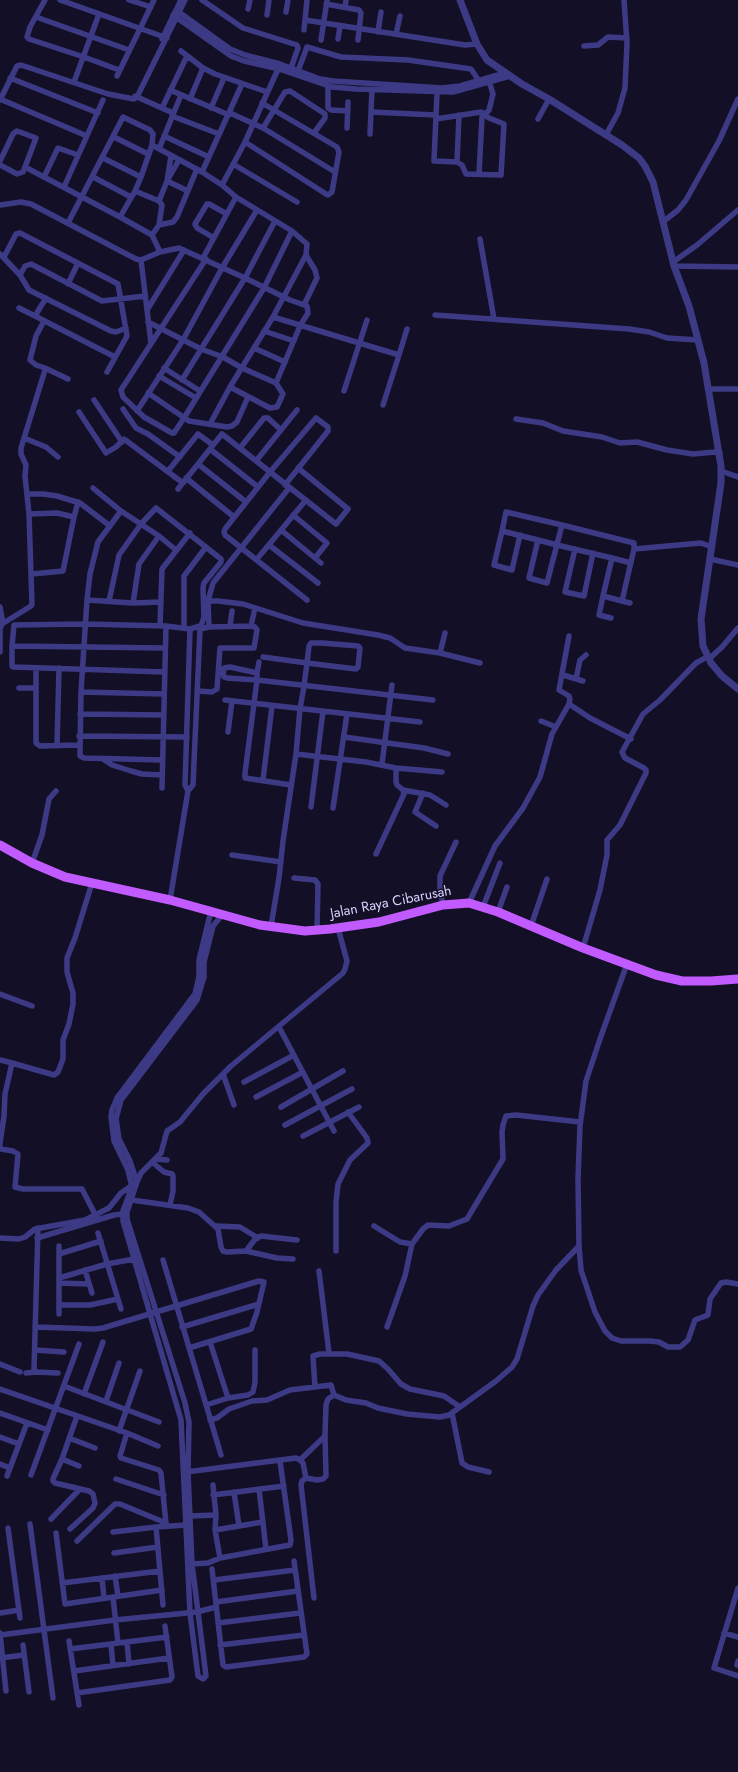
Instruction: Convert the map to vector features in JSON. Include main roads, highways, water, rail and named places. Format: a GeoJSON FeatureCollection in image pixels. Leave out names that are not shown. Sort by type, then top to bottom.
{"type":"FeatureCollection","features":[{"type":"Feature","properties":{"kind":"main road","name":"Jalan Raya Cibarusah"},"geometry":{"type":"LineString","coordinates":[[0,845],[32,864],[65,877],[170,900],[222,915],[271,926],[305,931],[338,928],[391,919],[443,905],[469,903],[498,912],[583,948],[644,971],[682,981],[738,979]]}}]}
